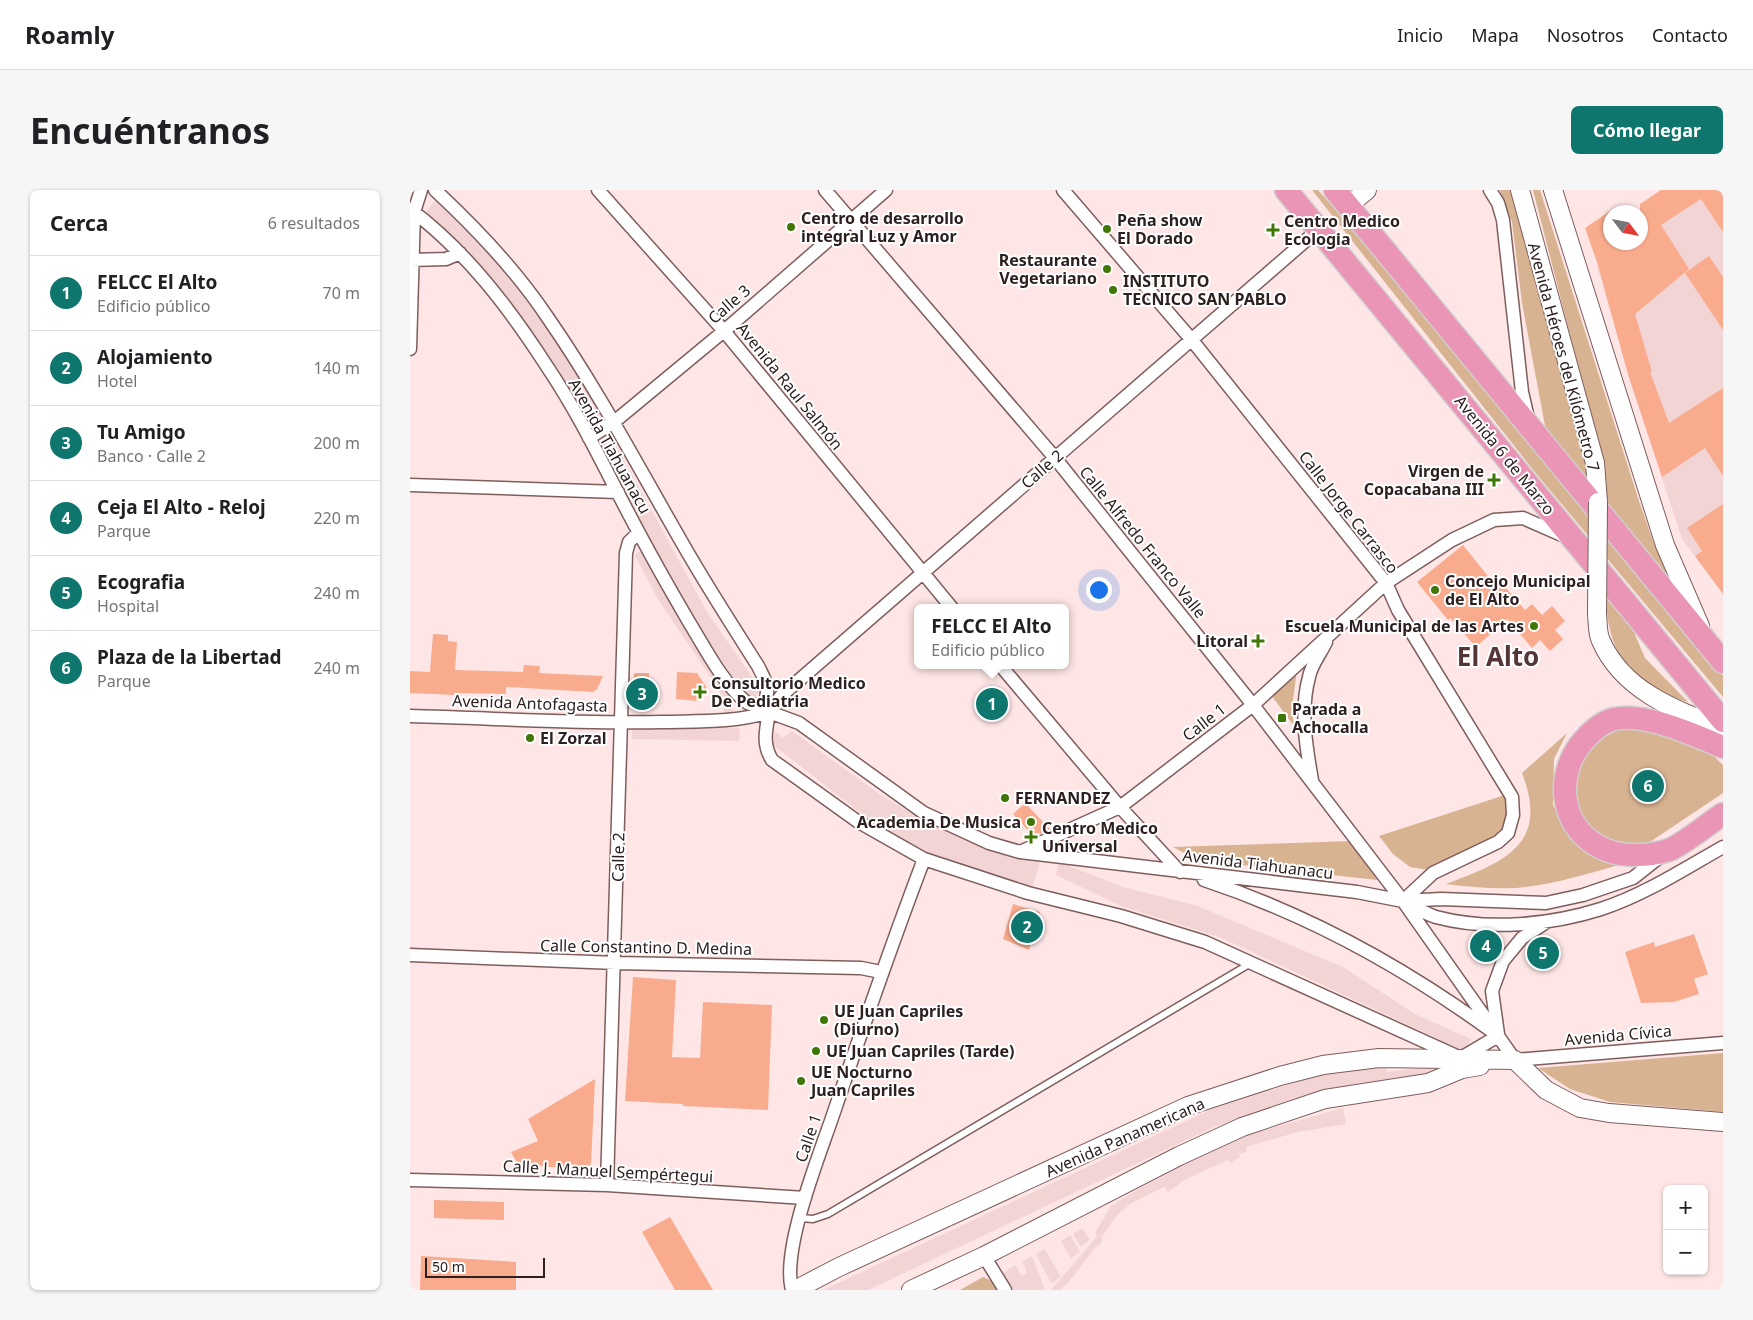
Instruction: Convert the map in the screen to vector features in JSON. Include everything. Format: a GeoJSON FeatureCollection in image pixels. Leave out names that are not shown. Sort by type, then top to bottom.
{"type":"FeatureCollection","features":[{"type":"Feature","properties":{"kind":"highway","name":"Avenida 6 de Marzo"},"geometry":{"type":"LineString","coordinates":[[1286,190],[1723,721]]}},
{"type":"Feature","properties":{"kind":"highway"},"geometry":{"type":"LineString","coordinates":[[1342,198],[1723,662]]}},
{"type":"Feature","properties":{"kind":"highway"},"geometry":{"type":"LineString","coordinates":[[1723,747],[1647,719],[1614,719],[1593,729],[1576,748],[1564,775],[1565,798],[1572,819],[1581,834],[1596,846],[1616,853],[1635,856],[1670,849],[1723,814]]}},
{"type":"Feature","properties":{"kind":"street"},"geometry":{"type":"LineString","coordinates":[[410,349],[412,211],[421,190]]}},
{"type":"Feature","properties":{"kind":"street","name":"Avenida Tiahuanacu"},"geometry":{"type":"LineString","coordinates":[[435,190],[476,228],[548,317],[614,422],[688,553],[758,666],[768,685],[766,708]]}},
{"type":"Feature","properties":{"kind":"street","name":"Avenida Raul Salmón"},"geometry":{"type":"LineString","coordinates":[[598,190],[724,331],[949,604]]}},
{"type":"Feature","properties":{"kind":"street","name":"Calle Alfredo Franco Valle"},"geometry":{"type":"LineString","coordinates":[[825,190],[1055,458],[1253,704],[1403,901],[1515,1060]]}},
{"type":"Feature","properties":{"kind":"street","name":"Calle 3"},"geometry":{"type":"LineString","coordinates":[[589,438],[614,422],[724,331],[886,190]]}},
{"type":"Feature","properties":{"kind":"street","name":"Calle Jorge Carrasco"},"geometry":{"type":"LineString","coordinates":[[1063,190],[1191,339],[1386,583],[1398,610],[1512,796],[1513,815],[1508,833],[1498,842],[1433,873],[1403,901]]}},
{"type":"Feature","properties":{"kind":"street"},"geometry":{"type":"LineString","coordinates":[[1342,198],[1366,190]]}},
{"type":"Feature","properties":{"kind":"street"},"geometry":{"type":"LineString","coordinates":[[1490,190],[1498,203],[1503,220],[1522,392],[1532,430]]}},
{"type":"Feature","properties":{"kind":"street","name":"Avenida Héroes del Kilómetro 7"},"geometry":{"type":"LineString","coordinates":[[1520,190],[1595,463],[1598,502],[1598,614],[1600,639],[1616,666],[1632,684],[1652,698],[1723,728]]}},
{"type":"Feature","properties":{"kind":"street"},"geometry":{"type":"LineString","coordinates":[[1552,190],[1665,545],[1708,645]]}},
{"type":"Feature","properties":{"kind":"street","name":"Avenida Tiahuanacu"},"geometry":{"type":"LineString","coordinates":[[412,211],[476,269],[512,315],[549,369],[589,438],[638,533],[704,646],[729,684],[747,703],[766,708],[799,723],[924,813],[981,840],[1020,852],[1357,892],[1403,901]]}},
{"type":"Feature","properties":{"kind":"street","name":"Calle 2"},"geometry":{"type":"LineString","coordinates":[[766,708],[1319,228]]}},
{"type":"Feature","properties":{"kind":"street"},"geometry":{"type":"LineString","coordinates":[[411,260],[446,258],[460,253]]}},
{"type":"Feature","properties":{"kind":"street"},"geometry":{"type":"LineString","coordinates":[[410,485],[618,492]]}},
{"type":"Feature","properties":{"kind":"street","name":"Calle 1"},"geometry":{"type":"LineString","coordinates":[[1020,852],[1120,807],[1253,704],[1386,583],[1452,540],[1494,520],[1523,518],[1554,530],[1577,543]]}},
{"type":"Feature","properties":{"kind":"street","name":"Calle 2"},"geometry":{"type":"LineString","coordinates":[[607,1185],[616,963],[626,553],[629,542],[638,533]]}},
{"type":"Feature","properties":{"kind":"street"},"geometry":{"type":"LineString","coordinates":[[1312,782],[1306,749],[1305,708],[1309,676],[1330,634]]}},
{"type":"Feature","properties":{"kind":"street"},"geometry":{"type":"LineString","coordinates":[[1003,669],[1120,807],[1178,871],[1235,890],[1291,913],[1346,939],[1398,968],[1498,1036]]}},
{"type":"Feature","properties":{"kind":"street"},"geometry":{"type":"LineString","coordinates":[[766,708],[765,741],[766,749],[772,760],[857,821],[924,859],[1028,893],[1167,929],[1205,942],[1460,1058],[1498,1036]]}},
{"type":"Feature","properties":{"kind":"street","name":"Avenida Antofagasta"},"geometry":{"type":"LineString","coordinates":[[410,716],[621,723],[750,718],[766,708]]}},
{"type":"Feature","properties":{"kind":"street"},"geometry":{"type":"LineString","coordinates":[[1403,901],[1436,916],[1483,924],[1524,924],[1549,920],[1602,908],[1654,886],[1723,847]]}},
{"type":"Feature","properties":{"kind":"street"},"geometry":{"type":"LineString","coordinates":[[1403,901],[1441,899],[1546,903],[1583,895],[1633,878],[1670,849]]}},
{"type":"Feature","properties":{"kind":"street","name":"Calle 1"},"geometry":{"type":"LineString","coordinates":[[794,1290],[789,1268],[805,1198],[881,972],[924,859]]}},
{"type":"Feature","properties":{"kind":"street"},"geometry":{"type":"LineString","coordinates":[[1498,1036],[1492,990],[1503,961],[1522,938],[1549,920]]}},
{"type":"Feature","properties":{"kind":"street","name":"Calle Constantino D. Medina"},"geometry":{"type":"LineString","coordinates":[[410,955],[616,963],[861,968],[881,972]]}},
{"type":"Feature","properties":{"kind":"street","name":"Avenida Cívica"},"geometry":{"type":"LineString","coordinates":[[1515,1060],[1723,1044]]}},
{"type":"Feature","properties":{"kind":"street","name":"Avenida Panamericana"},"geometry":{"type":"LineString","coordinates":[[794,1290],[839,1267],[1188,1106],[1280,1076],[1323,1065],[1379,1058],[1515,1060]]}},
{"type":"Feature","properties":{"kind":"street"},"geometry":{"type":"LineString","coordinates":[[916,1289],[1179,1156],[1242,1127],[1325,1099],[1428,1084],[1462,1069],[1515,1060],[1546,1090],[1580,1108],[1609,1113],[1723,1122]]}},
{"type":"Feature","properties":{"kind":"street","name":"Calle J. Manuel Sempértegui"},"geometry":{"type":"LineString","coordinates":[[410,1180],[607,1185],[805,1198]]}},
{"type":"Feature","properties":{"kind":"street"},"geometry":{"type":"LineString","coordinates":[[984,1256],[1005,1290]]}},
{"type":"Feature","properties":{"kind":"lane"},"geometry":{"type":"LineString","coordinates":[[800,1218],[813,1219],[828,1214],[1252,963]]}},
{"type":"Feature","properties":{"kind":"shaded area"},"geometry":{"type":"Polygon","coordinates":[[[1312,190],[1318,190],[1356,233],[1544,463],[1723,676],[1723,697],[1534,471],[1312,190]]]}},
{"type":"Feature","properties":{"kind":"shaded area"},"geometry":{"type":"Polygon","coordinates":[[[1500,190],[1510,190],[1588,466],[1590,492],[1546,431],[1522,303],[1512,222],[1500,190]]]}},
{"type":"Feature","properties":{"kind":"shaded area"},"geometry":{"type":"Polygon","coordinates":[[[1533,190],[1540,190],[1639,501],[1653,541],[1681,602],[1608,512],[1602,460],[1533,190]]]}},
{"type":"Feature","properties":{"kind":"shaded area"},"geometry":{"type":"Polygon","coordinates":[[[1715,190],[1723,190],[1723,594],[1682,539],[1629,378],[1597,266],[1622,250],[1648,250],[1648,233],[1715,190]]]}},
{"type":"Feature","properties":{"kind":"shaded area"},"geometry":{"type":"Polygon","coordinates":[[[436,199],[462,223],[523,291],[570,358],[602,414],[590,421],[558,370],[510,302],[457,241],[426,212],[436,199]]]}},
{"type":"Feature","properties":{"kind":"shaded area"},"geometry":{"type":"Polygon","coordinates":[[[610,434],[707,612],[762,691],[750,701],[694,621],[595,443],[610,434]]]}},
{"type":"Feature","properties":{"kind":"shaded area"},"geometry":{"type":"Polygon","coordinates":[[[643,551],[666,597],[730,693],[733,713],[725,714],[721,694],[716,685],[659,601],[634,554],[643,551]]]}},
{"type":"Feature","properties":{"kind":"shaded area"},"geometry":{"type":"Polygon","coordinates":[[[1606,592],[1630,623],[1645,658],[1688,702],[1650,686],[1636,676],[1625,663],[1616,649],[1611,632],[1607,613],[1606,592]]]}},
{"type":"Feature","properties":{"kind":"shaded area"},"geometry":{"type":"Polygon","coordinates":[[[1297,670],[1292,708],[1294,726],[1271,695],[1297,670]]]}},
{"type":"Feature","properties":{"kind":"shaded area"},"geometry":{"type":"Polygon","coordinates":[[[1630,724],[1707,749],[1723,765],[1723,793],[1650,842],[1629,845],[1607,841],[1588,829],[1576,807],[1572,779],[1584,748],[1603,731],[1630,724]]]}},
{"type":"Feature","properties":{"kind":"shaded area"},"geometry":{"type":"Polygon","coordinates":[[[632,726],[740,728],[739,741],[632,739],[632,726]]]}},
{"type":"Feature","properties":{"kind":"shaded area"},"geometry":{"type":"Polygon","coordinates":[[[792,731],[881,795],[924,821],[983,847],[1040,863],[1031,891],[959,868],[898,837],[858,811],[768,741],[776,732],[783,738],[792,731]]]}},
{"type":"Feature","properties":{"kind":"shaded area"},"geometry":{"type":"Polygon","coordinates":[[[1567,733],[1554,759],[1553,805],[1568,831],[1630,862],[1573,878],[1516,888],[1489,888],[1446,884],[1486,868],[1503,858],[1516,847],[1526,834],[1530,818],[1529,798],[1522,773],[1567,733]]]}},
{"type":"Feature","properties":{"kind":"shaded area"},"geometry":{"type":"Polygon","coordinates":[[[1508,794],[1510,816],[1500,836],[1429,870],[1410,867],[1393,854],[1379,836],[1508,794]]]}},
{"type":"Feature","properties":{"kind":"shaded area"},"geometry":{"type":"Polygon","coordinates":[[[1352,841],[1377,880],[1197,860],[1173,847],[1352,841]]]}},
{"type":"Feature","properties":{"kind":"shaded area"},"geometry":{"type":"Polygon","coordinates":[[[1059,862],[1123,887],[1195,905],[1343,967],[1415,1014],[1471,1039],[1464,1051],[1222,938],[1121,906],[1056,875],[1059,862]]]}},
{"type":"Feature","properties":{"kind":"shaded area"},"geometry":{"type":"Polygon","coordinates":[[[1723,1053],[1723,1112],[1610,1102],[1570,1089],[1538,1068],[1723,1053]]]}},
{"type":"Feature","properties":{"kind":"shaded area"},"geometry":{"type":"Polygon","coordinates":[[[1446,1065],[1447,1070],[1416,1079],[1350,1087],[1295,1100],[1214,1127],[868,1290],[823,1290],[1212,1109],[1316,1076],[1367,1066],[1386,1067],[1387,1072],[1446,1065]]]}},
{"type":"Feature","properties":{"kind":"shaded area"},"geometry":{"type":"Polygon","coordinates":[[[1343,1108],[1346,1124],[1298,1132],[1246,1147],[1247,1152],[1239,1154],[1240,1157],[1230,1163],[1228,1160],[1186,1179],[1168,1192],[1164,1187],[1133,1202],[1117,1215],[1101,1238],[1103,1240],[1098,1247],[1096,1246],[1073,1277],[1060,1290],[1051,1290],[1094,1240],[1097,1235],[1095,1233],[1111,1206],[1182,1164],[1247,1135],[1343,1108]]]}},
{"type":"Feature","properties":{"kind":"shaded area"},"geometry":{"type":"Polygon","coordinates":[[[1082,1228],[1090,1240],[1081,1247],[1073,1234],[1082,1228]]]}},
{"type":"Feature","properties":{"kind":"shaded area"},"geometry":{"type":"Polygon","coordinates":[[[1070,1235],[1080,1252],[1071,1258],[1061,1241],[1070,1235]]]}},
{"type":"Feature","properties":{"kind":"shaded area"},"geometry":{"type":"Polygon","coordinates":[[[1045,1249],[1061,1277],[1051,1283],[1036,1254],[1045,1249]]]}},
{"type":"Feature","properties":{"kind":"shaded area"},"geometry":{"type":"Polygon","coordinates":[[[1032,1256],[1045,1290],[1014,1290],[1002,1274],[1015,1265],[1022,1276],[1027,1273],[1022,1261],[1032,1256]]]}},
{"type":"Feature","properties":{"kind":"shaded area"},"geometry":{"type":"Polygon","coordinates":[[[983,1277],[990,1280],[997,1290],[960,1290],[983,1277]]]}},
{"type":"Feature","properties":{"kind":"building"},"geometry":{"type":"Polygon","coordinates":[[[1661,190],[1723,190],[1723,232],[1701,199],[1661,225],[1689,269],[1635,314],[1652,372],[1650,372],[1669,423],[1723,388],[1723,476],[1705,448],[1662,477],[1628,374],[1598,265],[1585,228],[1603,216],[1603,250],[1648,250],[1648,205],[1640,204],[1661,190]]]}},
{"type":"Feature","properties":{"kind":"building"},"geometry":{"type":"Polygon","coordinates":[[[1709,256],[1723,277],[1723,330],[1685,273],[1709,256]]]}},
{"type":"Feature","properties":{"kind":"building"},"geometry":{"type":"Polygon","coordinates":[[[1723,504],[1723,594],[1695,556],[1702,551],[1687,528],[1723,504]]]}},
{"type":"Feature","properties":{"kind":"building"},"geometry":{"type":"Polygon","coordinates":[[[1463,545],[1495,585],[1500,581],[1525,610],[1532,604],[1542,615],[1552,606],[1565,621],[1555,630],[1563,639],[1550,651],[1540,640],[1532,648],[1507,619],[1476,647],[1450,618],[1448,620],[1417,582],[1463,545]]]}},
{"type":"Feature","properties":{"kind":"building"},"geometry":{"type":"Polygon","coordinates":[[[433,634],[448,635],[448,641],[457,642],[455,670],[523,672],[524,665],[540,666],[539,673],[603,676],[597,689],[593,692],[506,687],[506,694],[454,693],[454,695],[410,693],[410,671],[430,672],[433,634]]]}},
{"type":"Feature","properties":{"kind":"building"},"geometry":{"type":"Polygon","coordinates":[[[677,672],[697,673],[707,688],[697,701],[676,699],[677,672]]]}},
{"type":"Feature","properties":{"kind":"building"},"geometry":{"type":"Polygon","coordinates":[[[634,673],[649,673],[649,703],[639,703],[634,699],[634,673]]]}},
{"type":"Feature","properties":{"kind":"building","name":"Academia De Musica"},"geometry":{"type":"Polygon","coordinates":[[[1025,803],[1049,830],[1034,837],[1013,814],[1025,803]]]}},
{"type":"Feature","properties":{"kind":"building"},"geometry":{"type":"Polygon","coordinates":[[[1013,904],[1040,912],[1029,950],[1003,939],[1013,904]]]}},
{"type":"Feature","properties":{"kind":"building"},"geometry":{"type":"Polygon","coordinates":[[[1694,934],[1708,974],[1694,979],[1699,994],[1674,1002],[1641,1003],[1625,952],[1654,942],[1655,947],[1694,934]]]}},
{"type":"Feature","properties":{"kind":"building"},"geometry":{"type":"Polygon","coordinates":[[[633,977],[676,980],[672,1057],[700,1058],[703,1002],[772,1005],[768,1110],[625,1101],[633,977]]]}},
{"type":"Feature","properties":{"kind":"building"},"geometry":{"type":"Polygon","coordinates":[[[595,1079],[591,1164],[584,1169],[518,1165],[511,1152],[538,1141],[528,1119],[595,1079]]]}},
{"type":"Feature","properties":{"kind":"building"},"geometry":{"type":"Polygon","coordinates":[[[434,1200],[504,1202],[504,1220],[434,1218],[434,1200]]]}},
{"type":"Feature","properties":{"kind":"building"},"geometry":{"type":"Polygon","coordinates":[[[670,1217],[713,1290],[675,1290],[642,1232],[670,1217]]]}},
{"type":"Feature","properties":{"kind":"building"},"geometry":{"type":"Polygon","coordinates":[[[421,1256],[516,1262],[516,1290],[420,1290],[421,1256]]]}},
{"type":"Feature","properties":{"kind":"place","name":"Centro de desarrollo integral Luz y Amor"},"geometry":{"type":"Point","coordinates":[791,227]}},
{"type":"Feature","properties":{"kind":"place","name":"Peña show El Dorado"},"geometry":{"type":"Point","coordinates":[1107,229]}},
{"type":"Feature","properties":{"kind":"place","name":"Centro Medico Ecologia"},"geometry":{"type":"Point","coordinates":[1273,230]}},
{"type":"Feature","properties":{"kind":"place","name":"Restaurante Vegetariano"},"geometry":{"type":"Point","coordinates":[1107,269]}},
{"type":"Feature","properties":{"kind":"place","name":"INSTITUTO TECNICO SAN PABLO"},"geometry":{"type":"Point","coordinates":[1113,290]}},
{"type":"Feature","properties":{"kind":"place","name":"Virgen de Copacabana III"},"geometry":{"type":"Point","coordinates":[1494,480]}},
{"type":"Feature","properties":{"kind":"place","name":"Concejo Municipal de El Alto"},"geometry":{"type":"Point","coordinates":[1435,590]}},
{"type":"Feature","properties":{"kind":"place","name":"Escuela Municipal de las Artes"},"geometry":{"type":"Point","coordinates":[1534,626]}},
{"type":"Feature","properties":{"kind":"place","name":"Litoral"},"geometry":{"type":"Point","coordinates":[1258,641]}},
{"type":"Feature","properties":{"kind":"place","name":"Consultorio Medico De Pediatria"},"geometry":{"type":"Point","coordinates":[700,692]}},
{"type":"Feature","properties":{"kind":"place","name":"Tu Amigo"},"geometry":{"type":"Point","coordinates":[642,694]}},
{"type":"Feature","properties":{"kind":"place","name":"FELCC El Alto"},"geometry":{"type":"Point","coordinates":[992,704]}},
{"type":"Feature","properties":{"kind":"place","name":"Parada a Achocalla"},"geometry":{"type":"Point","coordinates":[1282,718]}},
{"type":"Feature","properties":{"kind":"place","name":"El Zorzal"},"geometry":{"type":"Point","coordinates":[530,738]}},
{"type":"Feature","properties":{"kind":"place","name":"Plaza de la Libertad"},"geometry":{"type":"Point","coordinates":[1648,786]}},
{"type":"Feature","properties":{"kind":"place","name":"FERNANDEZ"},"geometry":{"type":"Point","coordinates":[1005,798]}},
{"type":"Feature","properties":{"kind":"place","name":"Academia De Musica"},"geometry":{"type":"Point","coordinates":[1031,822]}},
{"type":"Feature","properties":{"kind":"place","name":"Centro Medico Universal"},"geometry":{"type":"Point","coordinates":[1031,837]}},
{"type":"Feature","properties":{"kind":"place","name":"Alojamiento"},"geometry":{"type":"Point","coordinates":[1027,927]}},
{"type":"Feature","properties":{"kind":"place","name":"Ceja El Alto - Reloj"},"geometry":{"type":"Point","coordinates":[1486,946]}},
{"type":"Feature","properties":{"kind":"place","name":"Ecografia"},"geometry":{"type":"Point","coordinates":[1543,953]}},
{"type":"Feature","properties":{"kind":"place","name":"UE Juan Capriles (Diurno)"},"geometry":{"type":"Point","coordinates":[824,1020]}},
{"type":"Feature","properties":{"kind":"place","name":"UE Juan Capriles (Tarde)"},"geometry":{"type":"Point","coordinates":[816,1051]}},
{"type":"Feature","properties":{"kind":"place","name":"UE Nocturno Juan Capriles"},"geometry":{"type":"Point","coordinates":[801,1081]}},
{"type":"Feature","properties":{"kind":"district","name":"El Alto"},"geometry":{"type":"Point","coordinates":[1498,656]}}]}
